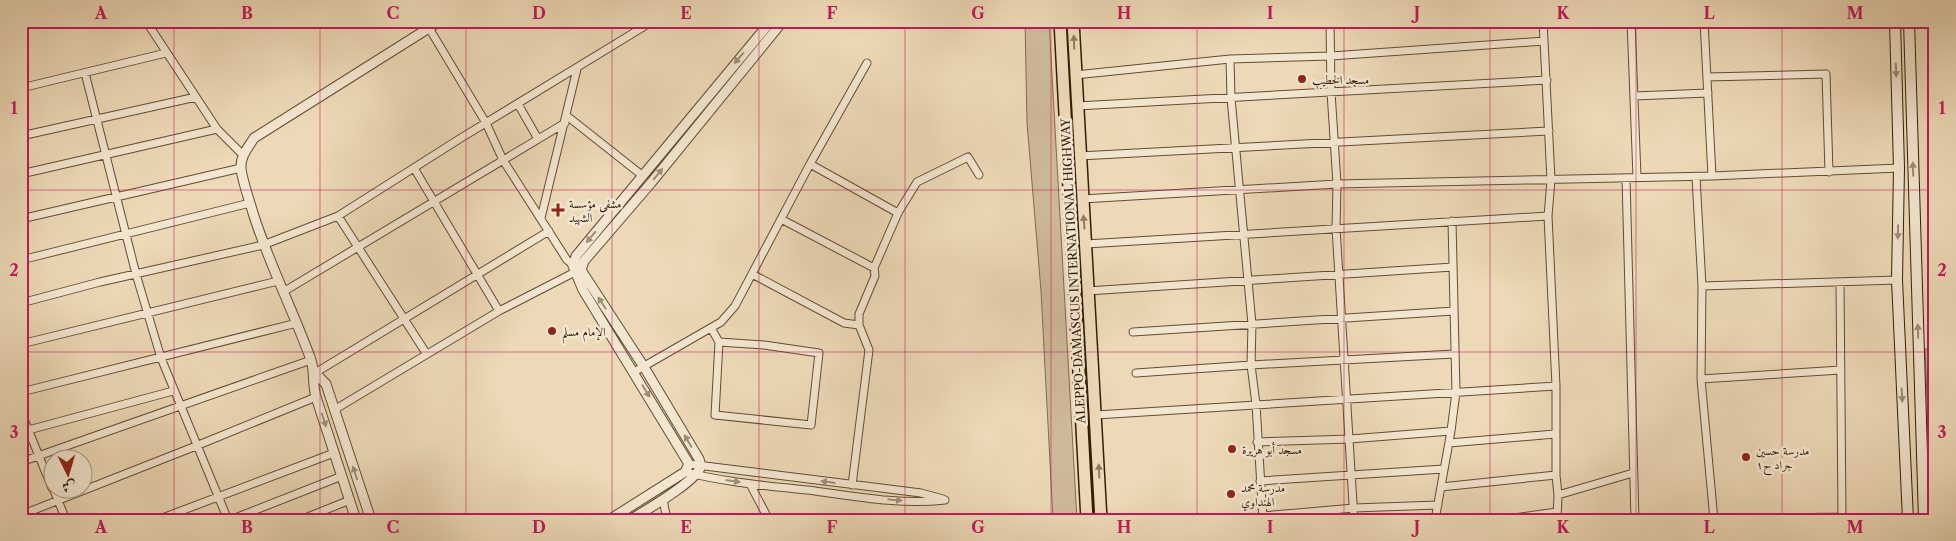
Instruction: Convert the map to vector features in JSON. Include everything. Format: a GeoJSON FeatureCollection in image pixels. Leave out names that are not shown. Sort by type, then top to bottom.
{"type":"FeatureCollection","features":[{"type":"Feature","properties":{"kind":"highway","name":"ALEPPO-DAMASCUS INTERNATIONAL HIGHWAY"},"geometry":{"type":"LineString","coordinates":[[1060,21],[1087,520]]}},
{"type":"Feature","properties":{"kind":"highway","name":"ALEPPO-DAMASCUS INTERNATIONAL HIGHWAY"},"geometry":{"type":"LineString","coordinates":[[1073,21],[1079,156],[1086,244],[1101,520]]}},
{"type":"Feature","properties":{"kind":"main road"},"geometry":{"type":"LineString","coordinates":[[1894,21],[1899,168],[1897,280],[1908,520]]}},
{"type":"Feature","properties":{"kind":"main road"},"geometry":{"type":"LineString","coordinates":[[1909,21],[1924,520]]}},
{"type":"Feature","properties":{"kind":"street"},"geometry":{"type":"LineString","coordinates":[[21,24],[34,21]]}},
{"type":"Feature","properties":{"kind":"street"},"geometry":{"type":"LineString","coordinates":[[146,21],[217,129],[242,155]]}},
{"type":"Feature","properties":{"kind":"street"},"geometry":{"type":"LineString","coordinates":[[370,520],[326,384],[315,373],[297,323],[263,245],[241,168],[242,155],[254,138],[440,21]]}},
{"type":"Feature","properties":{"kind":"street"},"geometry":{"type":"LineString","coordinates":[[21,303],[263,245],[338,216],[653,21]]}},
{"type":"Feature","properties":{"kind":"street"},"geometry":{"type":"LineString","coordinates":[[609,520],[687,468],[701,466],[921,493],[945,500],[923,503],[750,484],[697,475],[687,468],[634,372],[583,290],[576,269],[576,256],[771,21]]}},
{"type":"Feature","properties":{"kind":"street"},"geometry":{"type":"LineString","coordinates":[[334,410],[426,353],[576,269],[651,183],[783,21]]}},
{"type":"Feature","properties":{"kind":"street"},"geometry":{"type":"LineString","coordinates":[[1330,21],[1336,228],[1354,520]]}},
{"type":"Feature","properties":{"kind":"street"},"geometry":{"type":"LineString","coordinates":[[1543,21],[1551,180],[1548,216],[1556,386],[1557,520]]}},
{"type":"Feature","properties":{"kind":"street"},"geometry":{"type":"LineString","coordinates":[[1631,21],[1637,177]]}},
{"type":"Feature","properties":{"kind":"street"},"geometry":{"type":"LineString","coordinates":[[1704,21],[1712,176]]}},
{"type":"Feature","properties":{"kind":"street"},"geometry":{"type":"LineString","coordinates":[[429,28],[486,123],[503,160],[567,260],[576,269],[644,367],[699,460],[701,466],[697,475],[630,520]]}},
{"type":"Feature","properties":{"kind":"street"},"geometry":{"type":"LineString","coordinates":[[1075,75],[1230,59],[1331,56],[1544,41]]}},
{"type":"Feature","properties":{"kind":"street"},"geometry":{"type":"LineString","coordinates":[[21,88],[166,53]]}},
{"type":"Feature","properties":{"kind":"street"},"geometry":{"type":"LineString","coordinates":[[1230,59],[1231,98],[1252,324],[1251,365],[1256,404],[1263,518],[1354,508],[1438,505]]}},
{"type":"Feature","properties":{"kind":"street"},"geometry":{"type":"LineString","coordinates":[[634,372],[711,328],[720,322],[735,306],[810,164],[867,63]]}},
{"type":"Feature","properties":{"kind":"street"},"geometry":{"type":"LineString","coordinates":[[541,218],[577,69]]}},
{"type":"Feature","properties":{"kind":"street"},"geometry":{"type":"LineString","coordinates":[[84,73],[136,274],[161,358],[218,497],[232,519],[342,476]]}},
{"type":"Feature","properties":{"kind":"street"},"geometry":{"type":"LineString","coordinates":[[1707,77],[1826,74],[1829,172]]}},
{"type":"Feature","properties":{"kind":"street"},"geometry":{"type":"LineString","coordinates":[[1077,106],[1546,80]]}},
{"type":"Feature","properties":{"kind":"street"},"geometry":{"type":"LineString","coordinates":[[1634,96],[1708,93]]}},
{"type":"Feature","properties":{"kind":"street"},"geometry":{"type":"LineString","coordinates":[[21,136],[196,97]]}},
{"type":"Feature","properties":{"kind":"street"},"geometry":{"type":"LineString","coordinates":[[518,104],[538,139]]}},
{"type":"Feature","properties":{"kind":"street"},"geometry":{"type":"LineString","coordinates":[[566,120],[643,176]]}},
{"type":"Feature","properties":{"kind":"street"},"geometry":{"type":"LineString","coordinates":[[283,292],[538,139],[566,120]]}},
{"type":"Feature","properties":{"kind":"street"},"geometry":{"type":"LineString","coordinates":[[21,174],[217,129]]}},
{"type":"Feature","properties":{"kind":"street"},"geometry":{"type":"LineString","coordinates":[[1079,156],[1549,131]]}},
{"type":"Feature","properties":{"kind":"street"},"geometry":{"type":"LineString","coordinates":[[852,485],[869,350],[859,325],[859,314],[875,276],[874,268],[898,213],[917,182],[968,157],[980,174]]}},
{"type":"Feature","properties":{"kind":"street"},"geometry":{"type":"LineString","coordinates":[[810,164],[898,213]]}},
{"type":"Feature","properties":{"kind":"street"},"geometry":{"type":"LineString","coordinates":[[21,219],[241,168]]}},
{"type":"Feature","properties":{"kind":"street"},"geometry":{"type":"LineString","coordinates":[[414,168],[499,311]]}},
{"type":"Feature","properties":{"kind":"street"},"geometry":{"type":"LineString","coordinates":[[1082,199],[1336,184],[1712,176],[1899,168]]}},
{"type":"Feature","properties":{"kind":"street"},"geometry":{"type":"LineString","coordinates":[[1696,176],[1702,286],[1701,379],[1714,519],[1842,518],[1840,282]]}},
{"type":"Feature","properties":{"kind":"street"},"geometry":{"type":"LineString","coordinates":[[1626,178],[1635,520]]}},
{"type":"Feature","properties":{"kind":"street"},"geometry":{"type":"LineString","coordinates":[[21,260],[250,203]]}},
{"type":"Feature","properties":{"kind":"street"},"geometry":{"type":"LineString","coordinates":[[338,216],[426,353]]}},
{"type":"Feature","properties":{"kind":"street"},"geometry":{"type":"LineString","coordinates":[[1086,244],[1548,216]]}},
{"type":"Feature","properties":{"kind":"street"},"geometry":{"type":"LineString","coordinates":[[781,219],[874,268]]}},
{"type":"Feature","properties":{"kind":"street"},"geometry":{"type":"LineString","coordinates":[[1435,520],[1456,392],[1452,221]]}},
{"type":"Feature","properties":{"kind":"street"},"geometry":{"type":"LineString","coordinates":[[356,520],[316,397],[313,382],[315,373],[549,231]]}},
{"type":"Feature","properties":{"kind":"street"},"geometry":{"type":"LineString","coordinates":[[1088,291],[1453,267]]}},
{"type":"Feature","properties":{"kind":"street"},"geometry":{"type":"LineString","coordinates":[[752,274],[844,323],[859,325]]}},
{"type":"Feature","properties":{"kind":"street"},"geometry":{"type":"LineString","coordinates":[[1702,286],[1897,280]]}},
{"type":"Feature","properties":{"kind":"street"},"geometry":{"type":"LineString","coordinates":[[21,344],[278,281]]}},
{"type":"Feature","properties":{"kind":"street"},"geometry":{"type":"LineString","coordinates":[[1133,332],[1454,310]]}},
{"type":"Feature","properties":{"kind":"street"},"geometry":{"type":"LineString","coordinates":[[21,392],[297,323]]}},
{"type":"Feature","properties":{"kind":"street"},"geometry":{"type":"LineString","coordinates":[[711,328],[719,342],[714,415],[811,425],[819,353],[719,342]]}},
{"type":"Feature","properties":{"kind":"street"},"geometry":{"type":"LineString","coordinates":[[1136,373],[1454,354]]}},
{"type":"Feature","properties":{"kind":"street"},"geometry":{"type":"LineString","coordinates":[[21,462],[311,360]]}},
{"type":"Feature","properties":{"kind":"street"},"geometry":{"type":"LineString","coordinates":[[1701,379],[1841,370]]}},
{"type":"Feature","properties":{"kind":"street"},"geometry":{"type":"LineString","coordinates":[[1096,415],[1556,386]]}},
{"type":"Feature","properties":{"kind":"street"},"geometry":{"type":"LineString","coordinates":[[25,431],[174,391]]}},
{"type":"Feature","properties":{"kind":"street"},"geometry":{"type":"LineString","coordinates":[[21,515],[316,397]]}},
{"type":"Feature","properties":{"kind":"street"},"geometry":{"type":"LineString","coordinates":[[21,412],[25,431],[42,463]]}},
{"type":"Feature","properties":{"kind":"street"},"geometry":{"type":"LineString","coordinates":[[1257,442],[1350,439],[1451,431]]}},
{"type":"Feature","properties":{"kind":"street"},"geometry":{"type":"LineString","coordinates":[[1449,443],[1555,434]]}},
{"type":"Feature","properties":{"kind":"street"},"geometry":{"type":"LineString","coordinates":[[157,520],[334,453]]}},
{"type":"Feature","properties":{"kind":"street"},"geometry":{"type":"LineString","coordinates":[[1260,482],[1444,469]]}},
{"type":"Feature","properties":{"kind":"street"},"geometry":{"type":"LineString","coordinates":[[1558,494],[1634,473]]}},
{"type":"Feature","properties":{"kind":"street"},"geometry":{"type":"LineString","coordinates":[[1441,487],[1556,474]]}},
{"type":"Feature","properties":{"kind":"street"},"geometry":{"type":"LineString","coordinates":[[750,484],[769,520]]}},
{"type":"Feature","properties":{"kind":"street"},"geometry":{"type":"LineString","coordinates":[[57,498],[66,520]]}},
{"type":"Feature","properties":{"kind":"street"},"geometry":{"type":"LineString","coordinates":[[663,499],[667,520]]}},
{"type":"Feature","properties":{"kind":"street"},"geometry":{"type":"LineString","coordinates":[[300,520],[350,500]]}},
{"type":"Feature","properties":{"kind":"street"},"geometry":{"type":"LineString","coordinates":[[1499,520],[1557,512]]}},
{"type":"Feature","properties":{"kind":"shaded area"},"geometry":{"type":"Polygon","coordinates":[[[1025,21],[1049,21],[1077,520],[1053,520],[1041,291],[1027,123],[1025,21]]]}},
{"type":"Feature","properties":{"kind":"shaded area"},"geometry":{"type":"Polygon","coordinates":[[[1925,349],[1935,349],[1935,520],[1932,520],[1925,349]]]}},
{"type":"Feature","properties":{"kind":"place","name":"مسجد الخطيب"},"geometry":{"type":"Point","coordinates":[1302,79]}},
{"type":"Feature","properties":{"kind":"place","name":"مشفى مؤسسة الشهيد"},"geometry":{"type":"Point","coordinates":[558,210]}},
{"type":"Feature","properties":{"kind":"place","name":"الإمام مسلم"},"geometry":{"type":"Point","coordinates":[552,331]}},
{"type":"Feature","properties":{"kind":"place","name":"مسجد أبو هريرة"},"geometry":{"type":"Point","coordinates":[1232,449]}},
{"type":"Feature","properties":{"kind":"place","name":"مدرسة حسين جراد ح١"},"geometry":{"type":"Point","coordinates":[1746,457]}},
{"type":"Feature","properties":{"kind":"place","name":"مدرسة محمد الهنداوي"},"geometry":{"type":"Point","coordinates":[1231,494]}}]}
